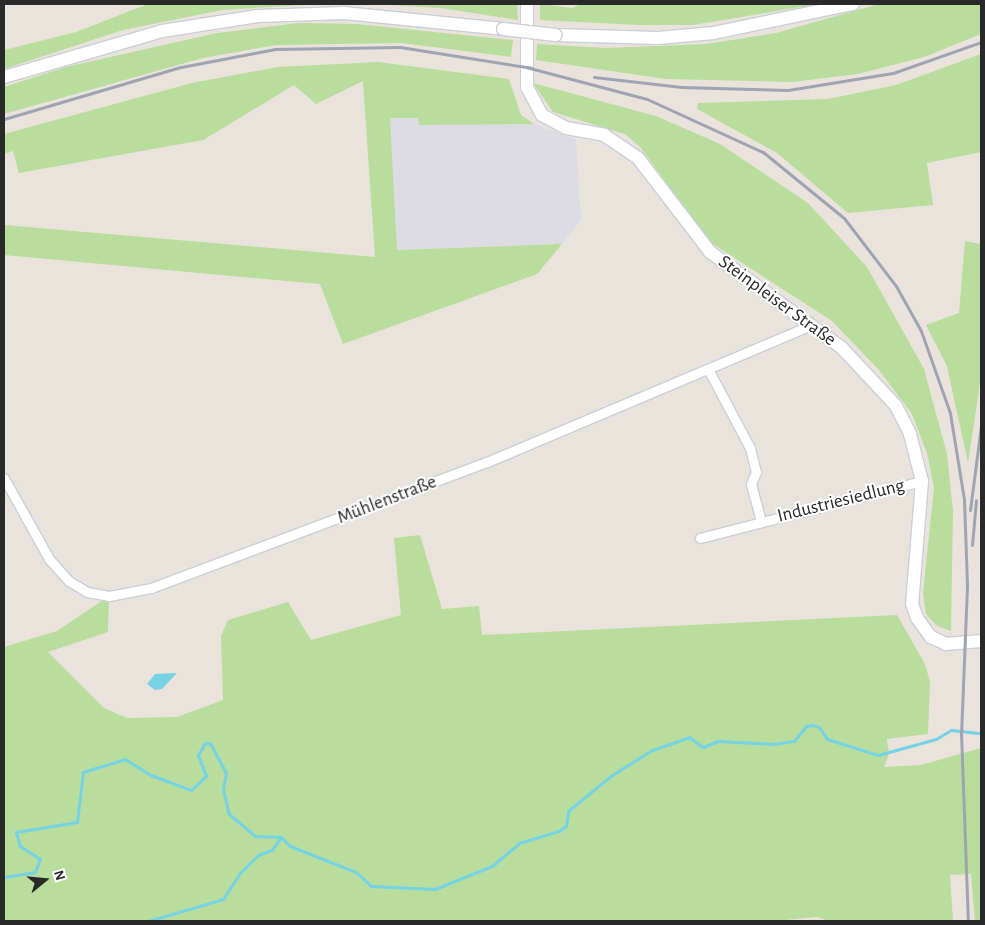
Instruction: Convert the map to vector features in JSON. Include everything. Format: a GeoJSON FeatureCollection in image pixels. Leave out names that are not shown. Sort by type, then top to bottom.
{"type":"FeatureCollection","features":[{"type":"Feature","properties":{"kind":"street","name":"Steinpleiser Straße"},"geometry":{"type":"LineString","coordinates":[[527,4],[526,77],[532,101],[542,115],[566,128],[604,135],[638,158],[710,252],[812,325],[872,376],[896,406],[910,434],[922,481],[912,604],[924,630],[952,645],[981,641]]}},
{"type":"Feature","properties":{"kind":"street"},"geometry":{"type":"LineString","coordinates":[[4,77],[162,31],[258,16],[344,13],[556,35],[649,38],[714,33],[853,4]]}},
{"type":"Feature","properties":{"kind":"street","name":"Mühlenstraße"},"geometry":{"type":"LineString","coordinates":[[4,478],[49,559],[69,581],[109,596],[151,588],[487,462],[812,325]]}},
{"type":"Feature","properties":{"kind":"street","name":"Industriesiedlung"},"geometry":{"type":"LineString","coordinates":[[708,369],[750,448],[756,472],[751,484],[761,521]]}},
{"type":"Feature","properties":{"kind":"street","name":"Industriesiedlung"},"geometry":{"type":"LineString","coordinates":[[700,538],[922,481]]}},
{"type":"Feature","properties":{"kind":"shaded area"},"geometry":{"type":"Polygon","coordinates":[[[389,118],[418,118],[419,125],[534,124],[576,139],[581,220],[562,244],[397,250],[389,118]]]}},
{"type":"Feature","properties":{"kind":"green space"},"geometry":{"type":"Polygon","coordinates":[[[148,4],[321,4],[222,10],[123,30],[4,69],[4,50],[76,32],[148,4]]]}},
{"type":"Feature","properties":{"kind":"green space"},"geometry":{"type":"Polygon","coordinates":[[[374,4],[517,4],[518,20],[441,8],[374,4]]]}},
{"type":"Feature","properties":{"kind":"green space"},"geometry":{"type":"Polygon","coordinates":[[[540,4],[572,8],[581,4],[819,4],[693,25],[638,25],[540,20],[540,4]]]}},
{"type":"Feature","properties":{"kind":"green space"},"geometry":{"type":"Polygon","coordinates":[[[879,4],[981,4],[981,34],[924,57],[858,74],[792,82],[666,79],[536,60],[537,44],[605,48],[706,44],[776,33],[879,4]]]}},
{"type":"Feature","properties":{"kind":"green space"},"geometry":{"type":"Polygon","coordinates":[[[298,23],[356,24],[513,40],[511,57],[402,43],[276,45],[203,58],[4,114],[4,87],[66,67],[217,33],[298,23]]]}},
{"type":"Feature","properties":{"kind":"green space"},"geometry":{"type":"Polygon","coordinates":[[[981,54],[981,152],[927,163],[933,205],[848,213],[777,153],[697,109],[698,103],[828,99],[896,85],[981,54]]]}},
{"type":"Feature","properties":{"kind":"green space"},"geometry":{"type":"Polygon","coordinates":[[[378,62],[509,79],[521,115],[534,124],[419,125],[418,118],[390,118],[397,250],[562,244],[537,274],[343,344],[320,284],[4,255],[4,225],[375,257],[363,81],[316,104],[294,85],[203,140],[19,173],[13,151],[4,154],[4,134],[192,83],[278,67],[378,62]]]}},
{"type":"Feature","properties":{"kind":"green space"},"geometry":{"type":"Polygon","coordinates":[[[533,83],[656,116],[720,144],[808,203],[867,267],[924,369],[947,454],[953,511],[951,631],[937,626],[926,614],[923,593],[934,488],[927,453],[912,414],[879,370],[832,321],[710,242],[640,147],[625,134],[553,112],[533,83]]]}},
{"type":"Feature","properties":{"kind":"green space"},"geometry":{"type":"Polygon","coordinates":[[[965,241],[981,244],[981,377],[968,463],[947,366],[926,325],[959,313],[965,241]]]}},
{"type":"Feature","properties":{"kind":"green space"},"geometry":{"type":"Polygon","coordinates":[[[420,535],[442,609],[479,606],[482,635],[897,615],[925,664],[930,682],[928,734],[887,739],[889,754],[884,767],[921,765],[981,748],[981,921],[975,921],[971,874],[950,875],[953,921],[830,921],[816,917],[776,921],[4,921],[4,647],[57,631],[109,596],[108,632],[48,652],[104,708],[127,718],[177,717],[223,700],[221,636],[228,620],[288,602],[311,640],[401,615],[394,538],[420,535]]]}},
{"type":"Feature","properties":{"kind":"water"},"geometry":{"type":"Polygon","coordinates":[[[177,673],[162,689],[155,690],[147,684],[155,674],[177,673]]]}},
{"type":"Feature","properties":{"kind":"waterway"},"geometry":{"type":"LineString","coordinates":[[4,877],[35,872],[40,859],[20,846],[16,832],[77,822],[83,772],[125,759],[151,775],[191,790],[206,776],[198,755],[205,743],[210,743],[226,773],[223,789],[229,814],[255,836],[281,837],[290,846],[356,872],[371,886],[435,889],[492,866],[519,843],[559,831],[566,826],[568,811],[612,775],[652,750],[689,737],[703,747],[718,741],[774,744],[794,741],[806,726],[813,725],[819,727],[827,739],[878,755],[936,739],[951,730],[981,733]]}},
{"type":"Feature","properties":{"kind":"waterway"},"geometry":{"type":"LineString","coordinates":[[148,921],[223,899],[240,873],[258,855],[272,850],[281,837]]}},
{"type":"Feature","properties":{"kind":"railway"},"geometry":{"type":"LineString","coordinates":[[594,77],[681,87],[788,90],[893,73],[981,42]]}},
{"type":"Feature","properties":{"kind":"railway"},"geometry":{"type":"LineString","coordinates":[[4,119],[181,67],[275,49],[400,47],[532,68]]}},
{"type":"Feature","properties":{"kind":"railway"},"geometry":{"type":"LineString","coordinates":[[526,67],[647,99],[763,152],[844,218],[896,286],[921,331],[950,413],[964,499],[967,586],[961,733],[968,921]]}},
{"type":"Feature","properties":{"kind":"railway"},"geometry":{"type":"LineString","coordinates":[[970,510],[981,425]]}},
{"type":"Feature","properties":{"kind":"railway"},"geometry":{"type":"LineString","coordinates":[[972,545],[976,500]]}}]}
